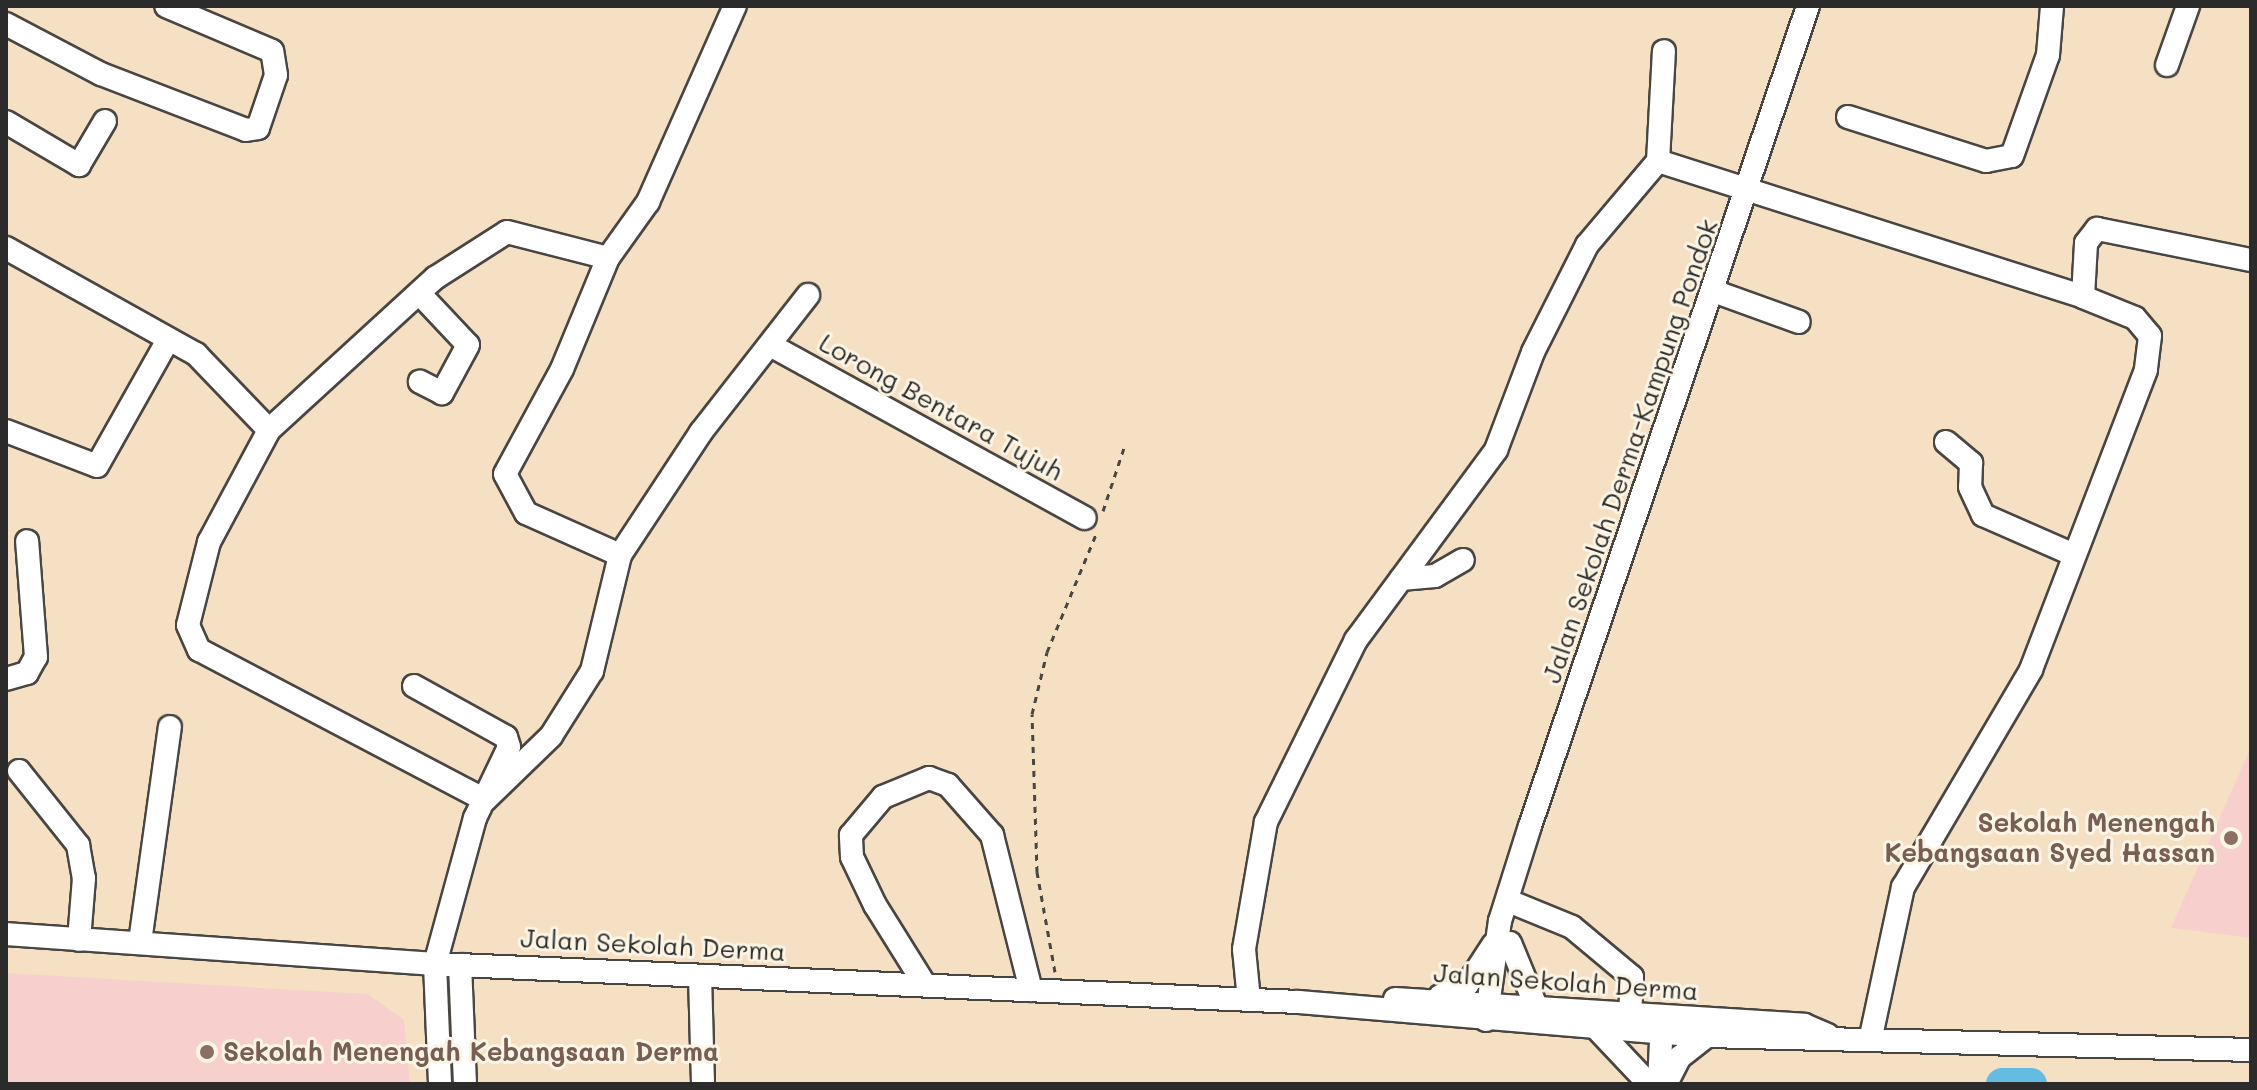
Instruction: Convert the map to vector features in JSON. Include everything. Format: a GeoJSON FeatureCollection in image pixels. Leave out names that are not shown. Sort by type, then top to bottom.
{"type":"FeatureCollection","features":[{"type":"Feature","properties":{"kind":"street"},"geometry":{"type":"LineString","coordinates":[[6,24],[101,74],[246,130],[258,128],[276,75],[272,51],[166,6]]}},
{"type":"Feature","properties":{"kind":"street"},"geometry":{"type":"LineString","coordinates":[[620,555],[526,513],[505,474],[562,369],[608,258],[648,202],[735,6]]}},
{"type":"Feature","properties":{"kind":"street","name":"Jalan Sekolah Derma-Kampung Pondok"},"geometry":{"type":"LineString","coordinates":[[1495,1012],[1509,909],[1540,798],[1752,187],[1808,6]]}},
{"type":"Feature","properties":{"kind":"street"},"geometry":{"type":"LineString","coordinates":[[1848,117],[1986,161],[2012,156],[2045,68],[2052,6]]}},
{"type":"Feature","properties":{"kind":"street"},"geometry":{"type":"LineString","coordinates":[[2167,65],[2188,6]]}},
{"type":"Feature","properties":{"kind":"street"},"geometry":{"type":"LineString","coordinates":[[1249,1000],[1244,949],[1266,822],[1356,640],[1496,450],[1533,352],[1587,245],[1658,161],[1664,51]]}},
{"type":"Feature","properties":{"kind":"street"},"geometry":{"type":"LineString","coordinates":[[6,122],[79,165],[105,121]]}},
{"type":"Feature","properties":{"kind":"street"},"geometry":{"type":"LineString","coordinates":[[1658,161],[1752,187],[2083,297],[2135,318],[2152,346],[2074,555],[2006,718],[1903,887],[1871,1036]]}},
{"type":"Feature","properties":{"kind":"street"},"geometry":{"type":"LineString","coordinates":[[2083,297],[2086,243],[2097,229],[2251,260]]}},
{"type":"Feature","properties":{"kind":"street"},"geometry":{"type":"LineString","coordinates":[[485,800],[190,643],[209,542],[269,430],[419,293],[500,233],[549,238],[608,258]]}},
{"type":"Feature","properties":{"kind":"street"},"geometry":{"type":"LineString","coordinates":[[6,248],[168,340],[214,370],[269,430]]}},
{"type":"Feature","properties":{"kind":"street"},"geometry":{"type":"LineString","coordinates":[[1716,292],[1799,322]]}},
{"type":"Feature","properties":{"kind":"street"},"geometry":{"type":"LineString","coordinates":[[419,293],[468,345],[442,393],[420,382]]}},
{"type":"Feature","properties":{"kind":"street"},"geometry":{"type":"LineString","coordinates":[[485,800],[551,736],[592,671],[620,555],[808,295]]}},
{"type":"Feature","properties":{"kind":"street"},"geometry":{"type":"LineString","coordinates":[[6,431],[97,466],[168,340]]}},
{"type":"Feature","properties":{"kind":"street","name":"Lorong Bentara Tujuh"},"geometry":{"type":"LineString","coordinates":[[770,345],[1095,522]]}},
{"type":"Feature","properties":{"kind":"street"},"geometry":{"type":"LineString","coordinates":[[1946,442],[1971,463],[1970,487],[1983,515],[2074,555]]}},
{"type":"Feature","properties":{"kind":"street"},"geometry":{"type":"LineString","coordinates":[[6,679],[27,673],[36,657],[27,541]]}},
{"type":"Feature","properties":{"kind":"street"},"geometry":{"type":"LineString","coordinates":[[1401,579],[1435,576],[1463,560]]}},
{"type":"Feature","properties":{"kind":"street"},"geometry":{"type":"LineString","coordinates":[[414,686],[506,737],[508,751],[485,800],[446,941],[435,964],[440,1084]]}},
{"type":"Feature","properties":{"kind":"street"},"geometry":{"type":"LineString","coordinates":[[140,942],[170,727]]}},
{"type":"Feature","properties":{"kind":"street"},"geometry":{"type":"LineString","coordinates":[[19,771],[78,845],[79,940]]}},
{"type":"Feature","properties":{"kind":"street"},"geometry":{"type":"LineString","coordinates":[[925,985],[875,905],[852,857],[851,835],[883,797],[929,778],[948,785],[992,835],[1031,990]]}},
{"type":"Feature","properties":{"kind":"street"},"geometry":{"type":"LineString","coordinates":[[1509,909],[1572,927],[1632,977],[1630,1015]]}},
{"type":"Feature","properties":{"kind":"street","name":"Jalan Sekolah Derma"},"geometry":{"type":"LineString","coordinates":[[6,934],[435,964],[1495,1012],[1536,1006],[1630,1015],[1707,1036],[1871,1036],[2251,1050]]}},
{"type":"Feature","properties":{"kind":"street"},"geometry":{"type":"LineString","coordinates":[[446,941],[460,965],[465,1084]]}},
{"type":"Feature","properties":{"kind":"street"},"geometry":{"type":"LineString","coordinates":[[1427,999],[1467,985],[1504,941],[1536,1006]]}},
{"type":"Feature","properties":{"kind":"street"},"geometry":{"type":"LineString","coordinates":[[700,976],[703,1084]]}},
{"type":"Feature","properties":{"kind":"street","name":"Jalan Sekolah Derma"},"geometry":{"type":"LineString","coordinates":[[1298,1002],[1427,999],[1598,1030],[1662,1026],[1804,1025],[1828,1035]]}},
{"type":"Feature","properties":{"kind":"street"},"geometry":{"type":"LineString","coordinates":[[1659,1084],[1662,1026]]}},
{"type":"Feature","properties":{"kind":"street"},"geometry":{"type":"LineString","coordinates":[[1598,1030],[1649,1084]]}},
{"type":"Feature","properties":{"kind":"street"},"geometry":{"type":"LineString","coordinates":[[1666,1084],[1680,1057],[1707,1036]]}},
{"type":"Feature","properties":{"kind":"path"},"geometry":{"type":"LineString","coordinates":[[1061,991],[1037,872],[1032,714],[1047,652],[1124,448]]}},
{"type":"Feature","properties":{"kind":"shaded area","name":"Sekolah Menengah Kebangsaan Syed Hassan"},"geometry":{"type":"Polygon","coordinates":[[[2251,747],[2251,938],[2171,928],[2251,747]]]}},
{"type":"Feature","properties":{"kind":"shaded area","name":"Sekolah Menengah Kebangsaan Derma"},"geometry":{"type":"Polygon","coordinates":[[[6,973],[368,994],[404,1020],[410,1084],[6,1084],[6,973]]]}},
{"type":"Feature","properties":{"kind":"waterway"},"geometry":{"type":"LineString","coordinates":[[2002,1084],[2031,1084]]}},
{"type":"Feature","properties":{"kind":"place","name":"Sekolah Menengah Kebangsaan Syed Hassan"},"geometry":{"type":"Point","coordinates":[2231,838]}},
{"type":"Feature","properties":{"kind":"place","name":"Sekolah Menengah Kebangsaan Derma"},"geometry":{"type":"Point","coordinates":[207,1052]}}]}
